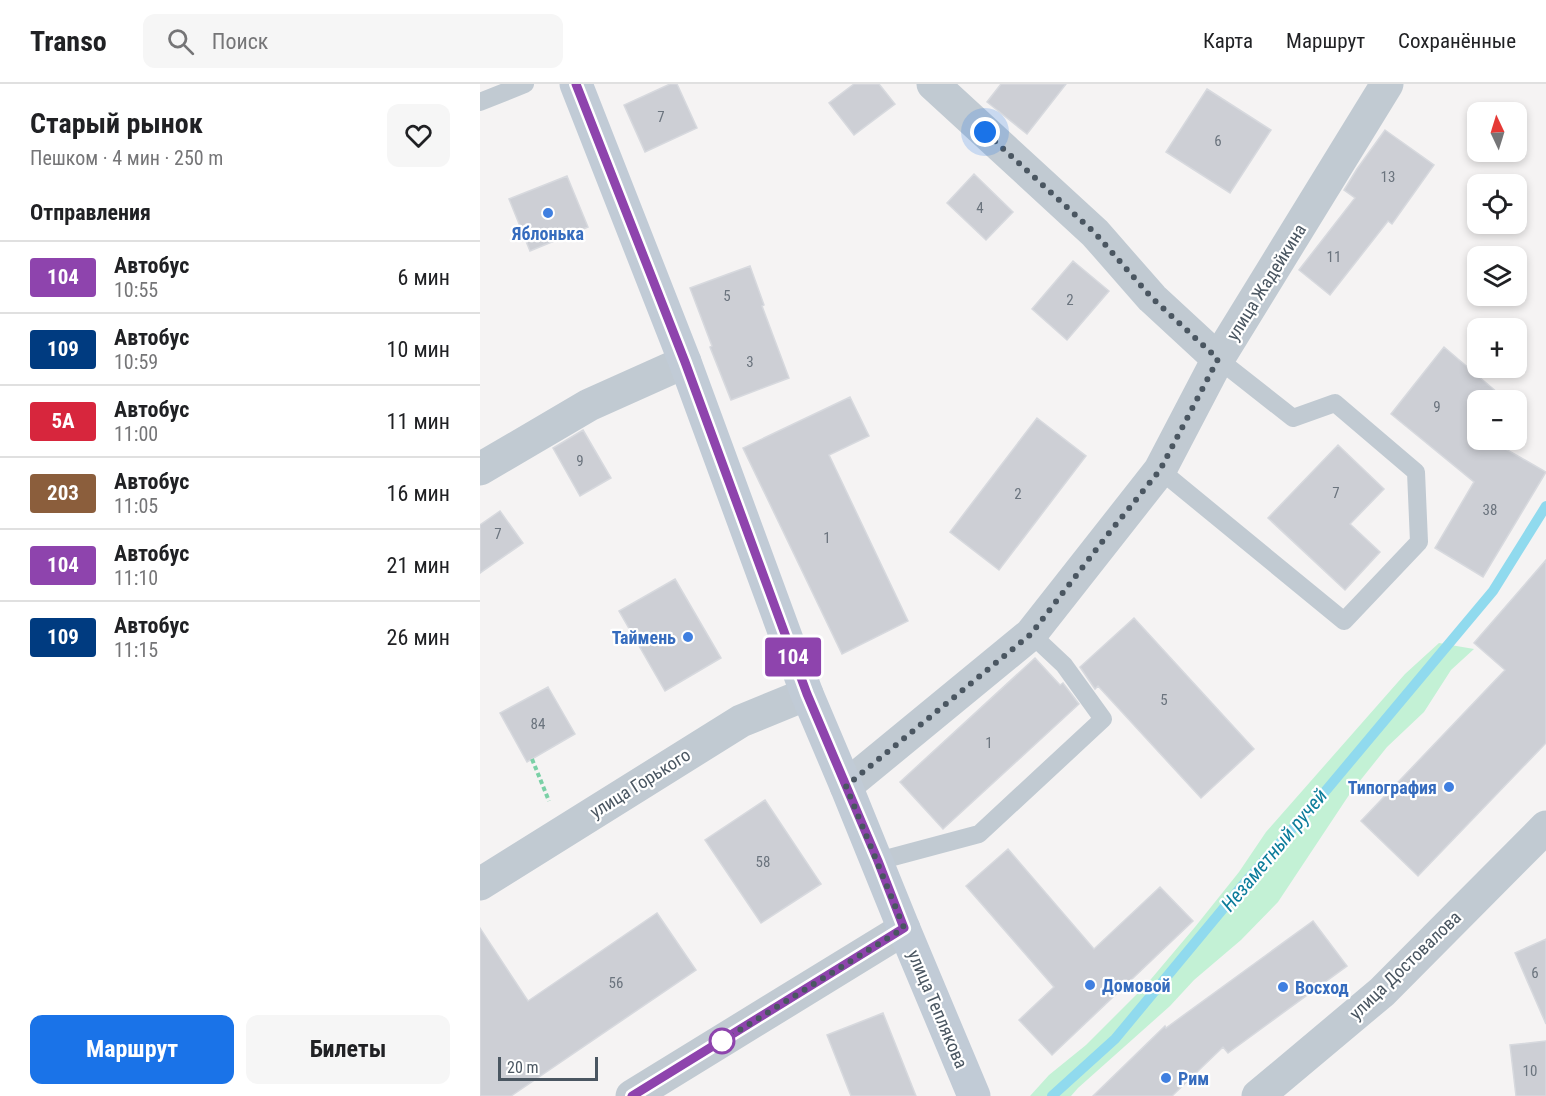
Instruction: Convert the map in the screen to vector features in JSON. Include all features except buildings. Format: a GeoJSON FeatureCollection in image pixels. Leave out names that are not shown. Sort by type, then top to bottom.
{"type":"FeatureCollection","features":[{"type":"Feature","properties":{"kind":"main road","name":"улица Теплякова"},"geometry":{"type":"LineString","coordinates":[[576,84],[685,362],[807,694],[974,1096]]}},
{"type":"Feature","properties":{"kind":"street"},"geometry":{"type":"LineString","coordinates":[[933,84],[1095,233],[1152,298],[1218,359]]}},
{"type":"Feature","properties":{"kind":"street","name":"улица Жадейкина"},"geometry":{"type":"LineString","coordinates":[[846,786],[1031,634],[1160,470],[1218,359],[1387,84]]}},
{"type":"Feature","properties":{"kind":"street"},"geometry":{"type":"LineString","coordinates":[[480,470],[589,405],[685,362]]}},
{"type":"Feature","properties":{"kind":"street","name":"улица Горького"},"geometry":{"type":"LineString","coordinates":[[480,884],[741,720],[807,694]]}},
{"type":"Feature","properties":{"kind":"street","name":"улица Достовалова"},"geometry":{"type":"LineString","coordinates":[[1258,1096],[1382,992],[1546,827]]}},
{"type":"Feature","properties":{"kind":"street"},"geometry":{"type":"LineString","coordinates":[[632,1096],[904,928]]}},
{"type":"Feature","properties":{"kind":"lane"},"geometry":{"type":"LineString","coordinates":[[480,102],[525,84]]}},
{"type":"Feature","properties":{"kind":"lane"},"geometry":{"type":"LineString","coordinates":[[1160,470],[1344,621],[1419,542],[1416,472],[1335,403],[1293,418],[1218,359]]}},
{"type":"Feature","properties":{"kind":"lane"},"geometry":{"type":"LineString","coordinates":[[878,861],[980,834],[1103,719],[1064,665],[1031,634]]}},
{"type":"Feature","properties":{"kind":"path"},"geometry":{"type":"LineString","coordinates":[[532,759],[562,832]]}},
{"type":"Feature","properties":{"kind":"green space"},"geometry":{"type":"Polygon","coordinates":[[[1439,643],[1474,649],[1451,670],[1424,712],[1387,747],[1351,792],[1278,902],[1241,940],[1194,980],[1170,1006],[1071,1096],[1030,1096],[1049,1075],[1086,1045],[1146,985],[1239,872],[1266,832],[1405,674],[1439,643]]]}},
{"type":"Feature","properties":{"kind":"waterway","name":"Незаметный ручей"},"geometry":{"type":"LineString","coordinates":[[1052,1096],[1115,1039],[1493,591],[1546,506]]}},
{"type":"Feature","properties":{"kind":"bus line","name":"104"},"geometry":{"type":"LineString","coordinates":[[576,84],[685,362],[807,694],[904,928],[632,1096]]}},
{"type":"Feature","properties":{"kind":"place","name":"Яблонька"},"geometry":{"type":"Point","coordinates":[548,213]}},
{"type":"Feature","properties":{"kind":"place","name":"Таймень"},"geometry":{"type":"Point","coordinates":[688,637]}},
{"type":"Feature","properties":{"kind":"place","name":"Типография"},"geometry":{"type":"Point","coordinates":[1449,787]}},
{"type":"Feature","properties":{"kind":"place","name":"Домовой"},"geometry":{"type":"Point","coordinates":[1090,985]}},
{"type":"Feature","properties":{"kind":"place","name":"Восход"},"geometry":{"type":"Point","coordinates":[1283,987]}},
{"type":"Feature","properties":{"kind":"place","name":"Рим"},"geometry":{"type":"Point","coordinates":[1166,1078]}},
{"type":"Feature","properties":{"kind":"route"},"geometry":{"type":"LineString","coordinates":[[722,1041],[904,928],[846,786],[1031,634],[1160,470],[1218,359],[1152,298],[1095,233],[985,132]]}}]}
